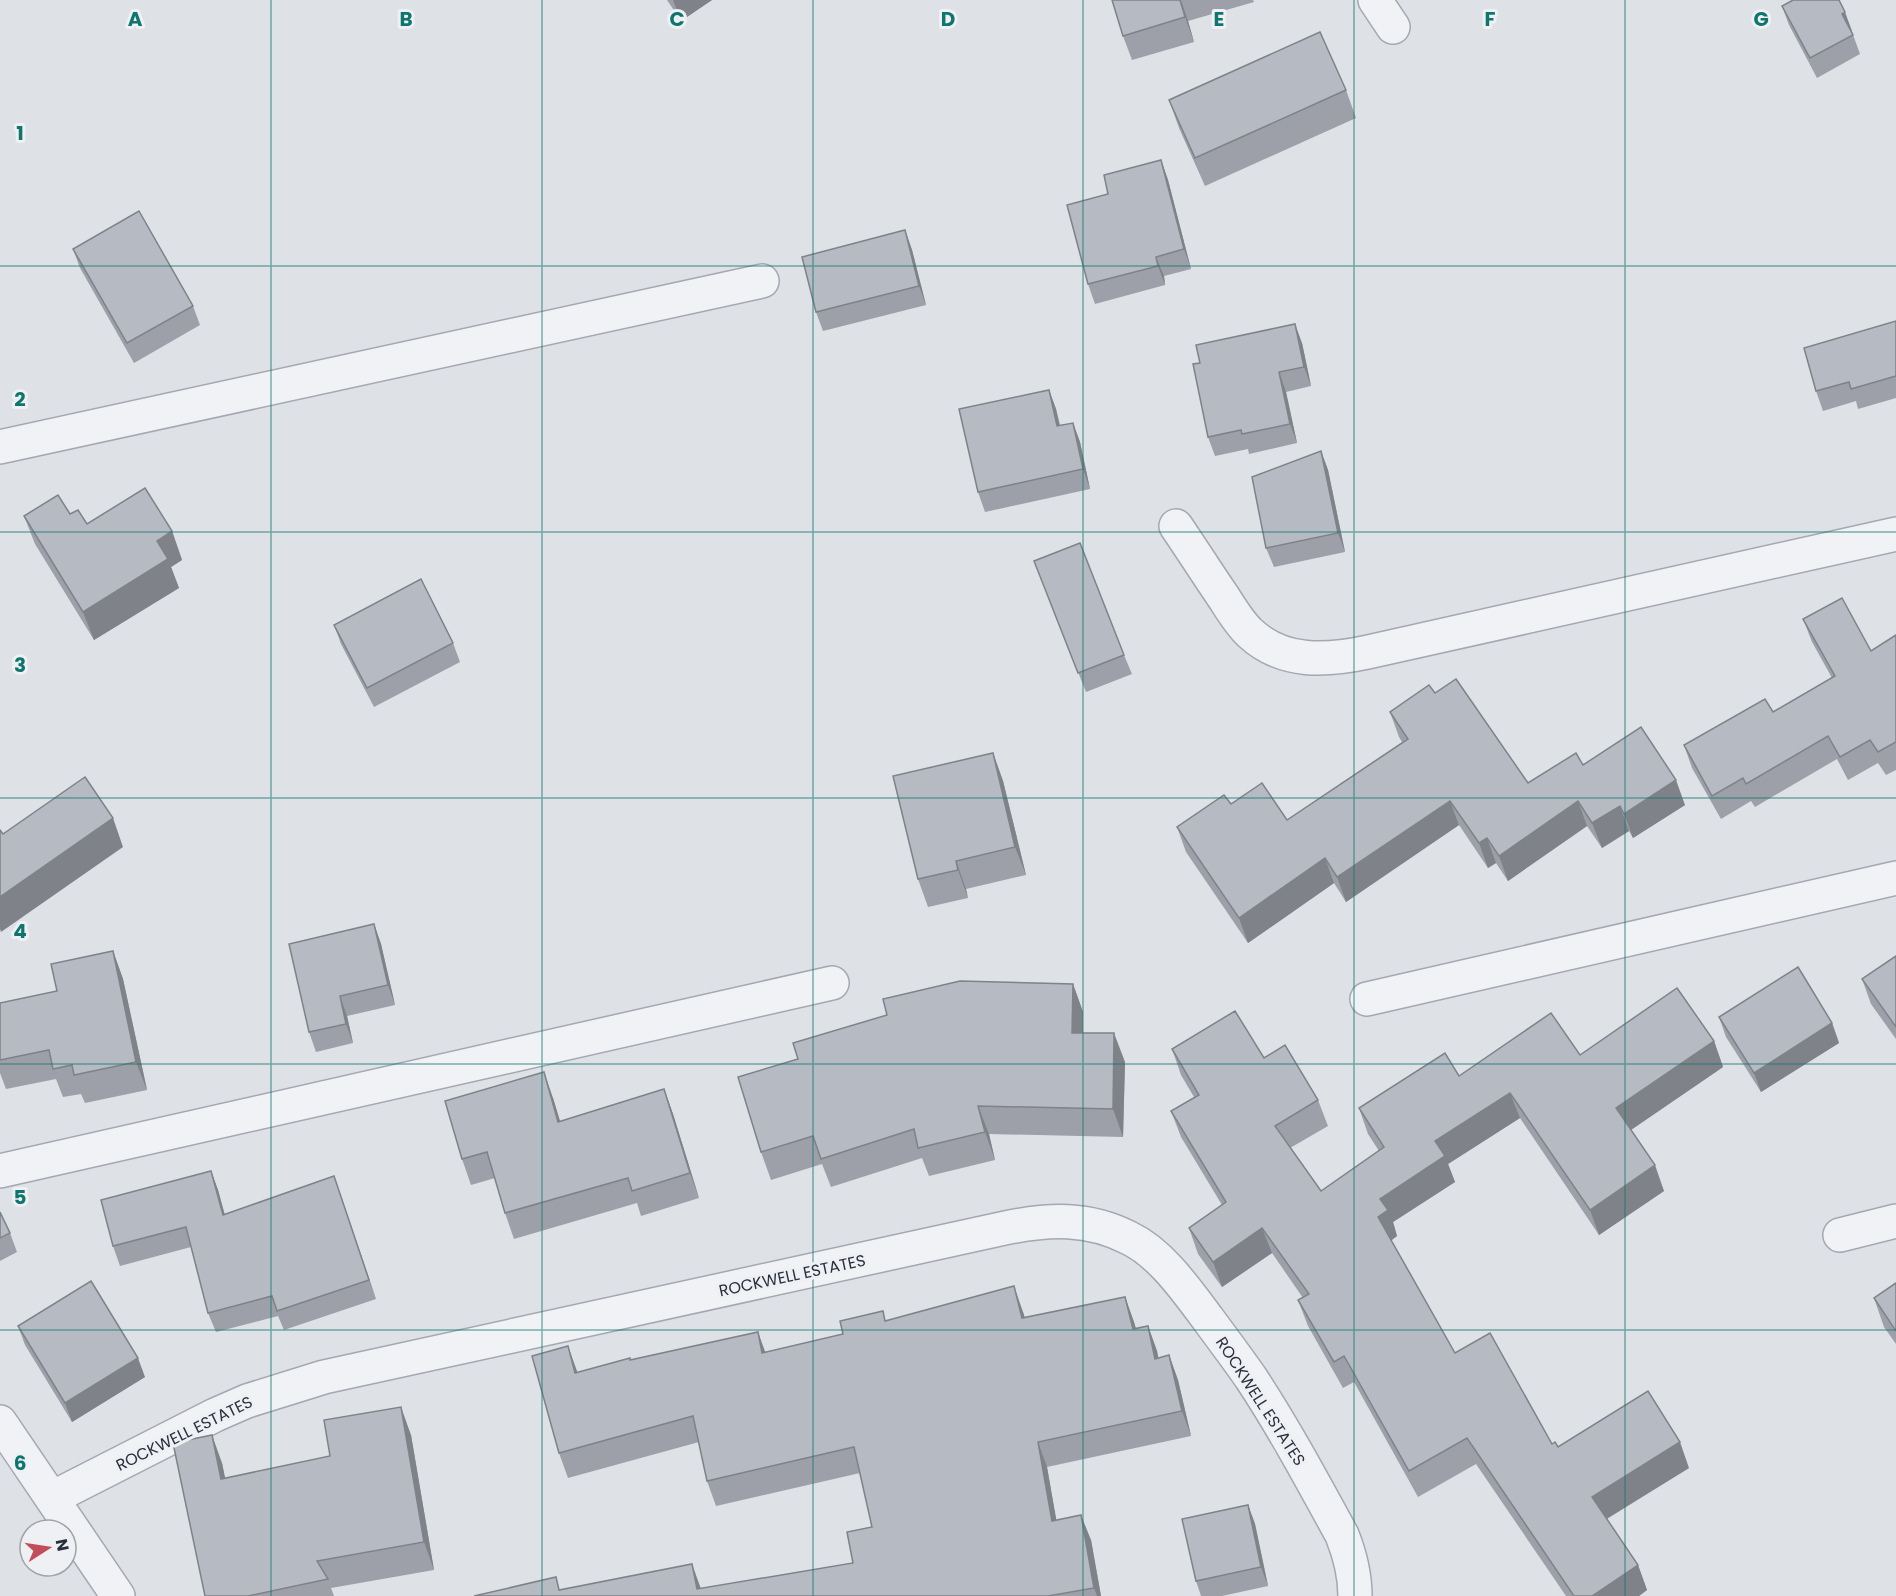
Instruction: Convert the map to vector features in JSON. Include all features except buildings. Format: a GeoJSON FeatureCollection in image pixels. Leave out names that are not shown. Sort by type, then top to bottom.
{"type":"FeatureCollection","features":[{"type":"Feature","properties":{"kind":"street"},"geometry":{"type":"LineString","coordinates":[[1374,0],[1393,27]]}},
{"type":"Feature","properties":{"kind":"street"},"geometry":{"type":"LineString","coordinates":[[0,447],[762,281]]}},
{"type":"Feature","properties":{"kind":"street"},"geometry":{"type":"LineString","coordinates":[[1176,526],[1249,632],[1266,646],[1297,658],[1312,659],[1348,657],[1896,534]]}},
{"type":"Feature","properties":{"kind":"street"},"geometry":{"type":"LineString","coordinates":[[1367,999],[1896,878]]}},
{"type":"Feature","properties":{"kind":"street"},"geometry":{"type":"LineString","coordinates":[[0,1171],[832,983]]}},
{"type":"Feature","properties":{"kind":"street"},"geometry":{"type":"LineString","coordinates":[[1840,1235],[1896,1221]]}},
{"type":"Feature","properties":{"kind":"street","name":"ROCKWELL ESTATES"},"geometry":{"type":"LineString","coordinates":[[52,1498],[215,1415],[280,1390],[324,1377],[1026,1223],[1082,1222],[1105,1227],[1131,1238],[1156,1258],[1180,1281],[1250,1376],[1342,1535],[1354,1572],[1355,1596]]}},
{"type":"Feature","properties":{"kind":"street"},"geometry":{"type":"LineString","coordinates":[[0,1422],[118,1596]]}}]}
